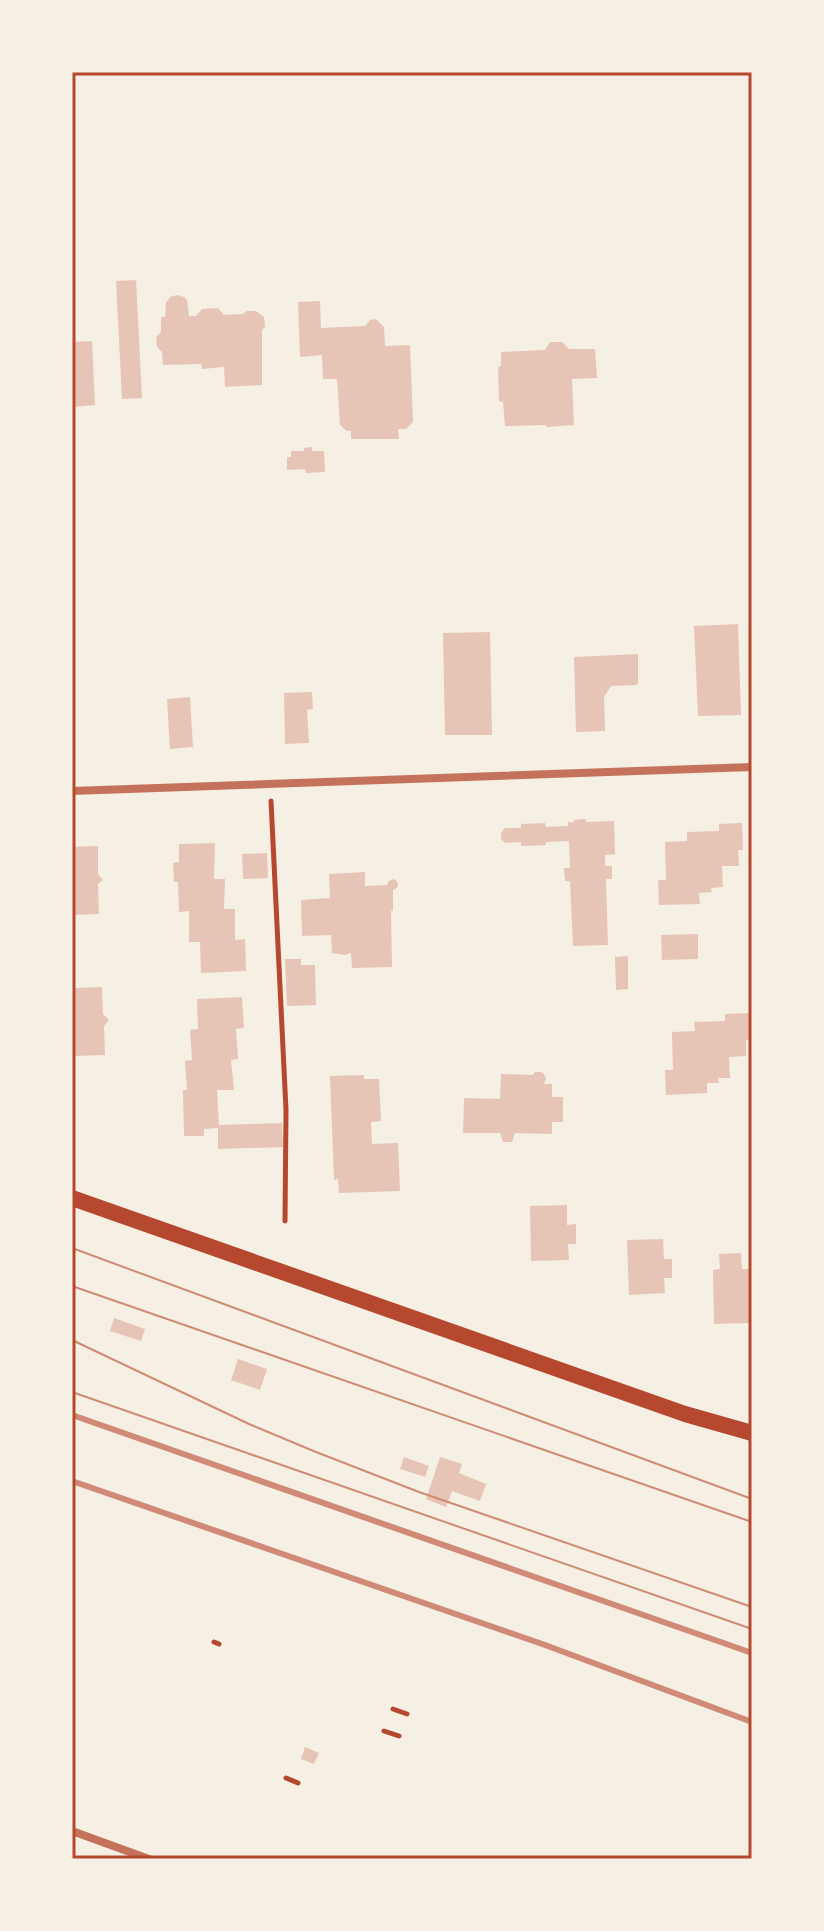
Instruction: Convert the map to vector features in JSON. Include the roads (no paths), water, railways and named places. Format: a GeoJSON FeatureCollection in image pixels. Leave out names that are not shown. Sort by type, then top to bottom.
{"type":"FeatureCollection","features":[{"type":"Feature","properties":{"kind":"main road"},"geometry":{"type":"LineString","coordinates":[[72,1198],[685,1414],[752,1433]]}},
{"type":"Feature","properties":{"kind":"street"},"geometry":{"type":"LineString","coordinates":[[72,791],[752,767]]}},
{"type":"Feature","properties":{"kind":"street"},"geometry":{"type":"LineString","coordinates":[[72,1831],[149,1859]]}},
{"type":"Feature","properties":{"kind":"tram line"},"geometry":{"type":"LineString","coordinates":[[72,1248],[752,1499]]}},
{"type":"Feature","properties":{"kind":"tram line"},"geometry":{"type":"LineString","coordinates":[[72,1286],[752,1522]]}},
{"type":"Feature","properties":{"kind":"tram line"},"geometry":{"type":"LineString","coordinates":[[72,1340],[249,1424],[316,1452],[419,1492],[752,1607]]}},
{"type":"Feature","properties":{"kind":"tram line"},"geometry":{"type":"LineString","coordinates":[[72,1392],[752,1629]]}},
{"type":"Feature","properties":{"kind":"railway"},"geometry":{"type":"LineString","coordinates":[[72,1415],[752,1653]]}},
{"type":"Feature","properties":{"kind":"railway"},"geometry":{"type":"LineString","coordinates":[[72,1481],[545,1645],[752,1722]]}}]}
